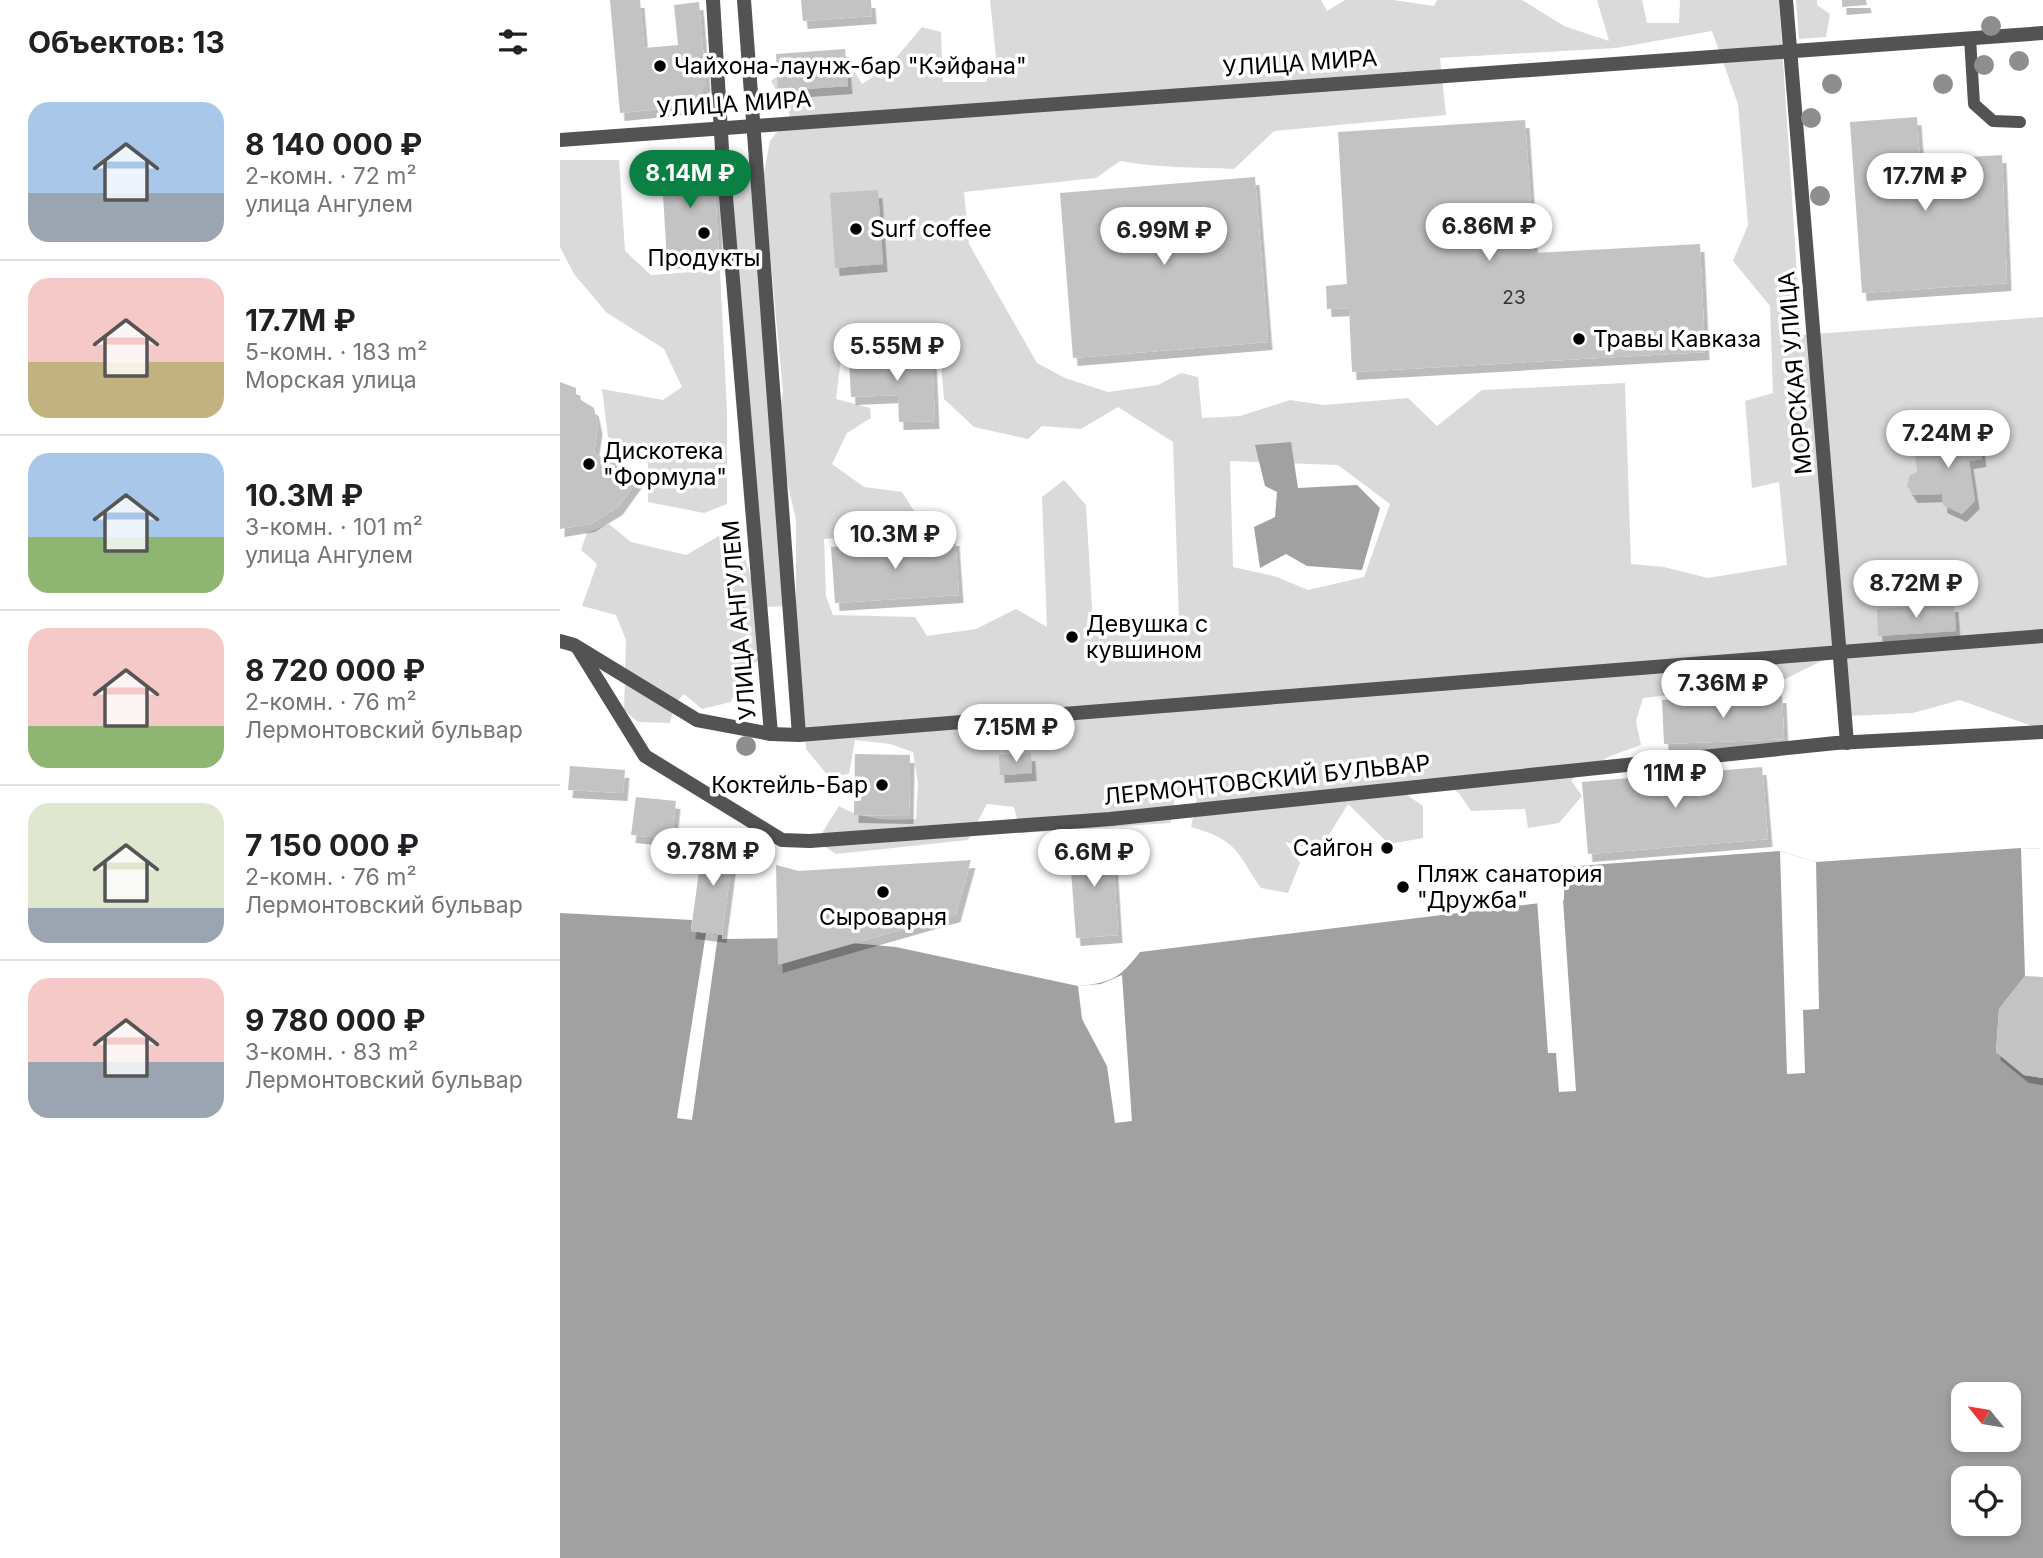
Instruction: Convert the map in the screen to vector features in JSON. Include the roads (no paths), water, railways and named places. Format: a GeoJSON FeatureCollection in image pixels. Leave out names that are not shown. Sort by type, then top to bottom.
{"type":"FeatureCollection","features":[{"type":"Feature","properties":{"kind":"street","name":"УЛИЦА АНГУЛЕМ"},"geometry":{"type":"LineString","coordinates":[[713,0],[771,734]]}},
{"type":"Feature","properties":{"kind":"street"},"geometry":{"type":"LineString","coordinates":[[744,0],[799,735]]}},
{"type":"Feature","properties":{"kind":"street","name":"МОРСКАЯ УЛИЦА"},"geometry":{"type":"LineString","coordinates":[[1786,0],[1847,743]]}},
{"type":"Feature","properties":{"kind":"street","name":"УЛИЦА МИРА"},"geometry":{"type":"LineString","coordinates":[[560,139],[2043,33]]}},
{"type":"Feature","properties":{"kind":"street"},"geometry":{"type":"LineString","coordinates":[[560,641],[579,648],[697,720],[771,734],[799,735],[1786,659],[2043,636]]}},
{"type":"Feature","properties":{"kind":"street","name":"ЛЕРМОНТОВСКИЙ БУЛЬВАР"},"geometry":{"type":"LineString","coordinates":[[579,648],[645,756],[782,840],[810,841],[1110,819],[1847,743],[2043,732]]}},
{"type":"Feature","properties":{"kind":"lane"},"geometry":{"type":"LineString","coordinates":[[1970,38],[1974,104],[1993,121],[2020,122]]}},
{"type":"Feature","properties":{"kind":"place","name":"Чайхона-лаунж-бар \"Кэйфана\""},"geometry":{"type":"Point","coordinates":[660,66]}},
{"type":"Feature","properties":{"kind":"place","name":"Surf coffee"},"geometry":{"type":"Point","coordinates":[856,229]}},
{"type":"Feature","properties":{"kind":"place","name":"Продукты"},"geometry":{"type":"Point","coordinates":[704,233]}},
{"type":"Feature","properties":{"kind":"place","name":"Травы Кавказа"},"geometry":{"type":"Point","coordinates":[1579,339]}},
{"type":"Feature","properties":{"kind":"place","name":"Дискотека \"Формула\""},"geometry":{"type":"Point","coordinates":[589,464]}},
{"type":"Feature","properties":{"kind":"place","name":"Девушка с кувшином"},"geometry":{"type":"Point","coordinates":[1072,637]}},
{"type":"Feature","properties":{"kind":"place","name":"Коктейль-Бар"},"geometry":{"type":"Point","coordinates":[882,785]}},
{"type":"Feature","properties":{"kind":"place","name":"Сайгон"},"geometry":{"type":"Point","coordinates":[1387,848]}},
{"type":"Feature","properties":{"kind":"place","name":"Пляж санатория \"Дружба\""},"geometry":{"type":"Point","coordinates":[1403,887]}},
{"type":"Feature","properties":{"kind":"place","name":"Сыроварня"},"geometry":{"type":"Point","coordinates":[883,892]}}]}
